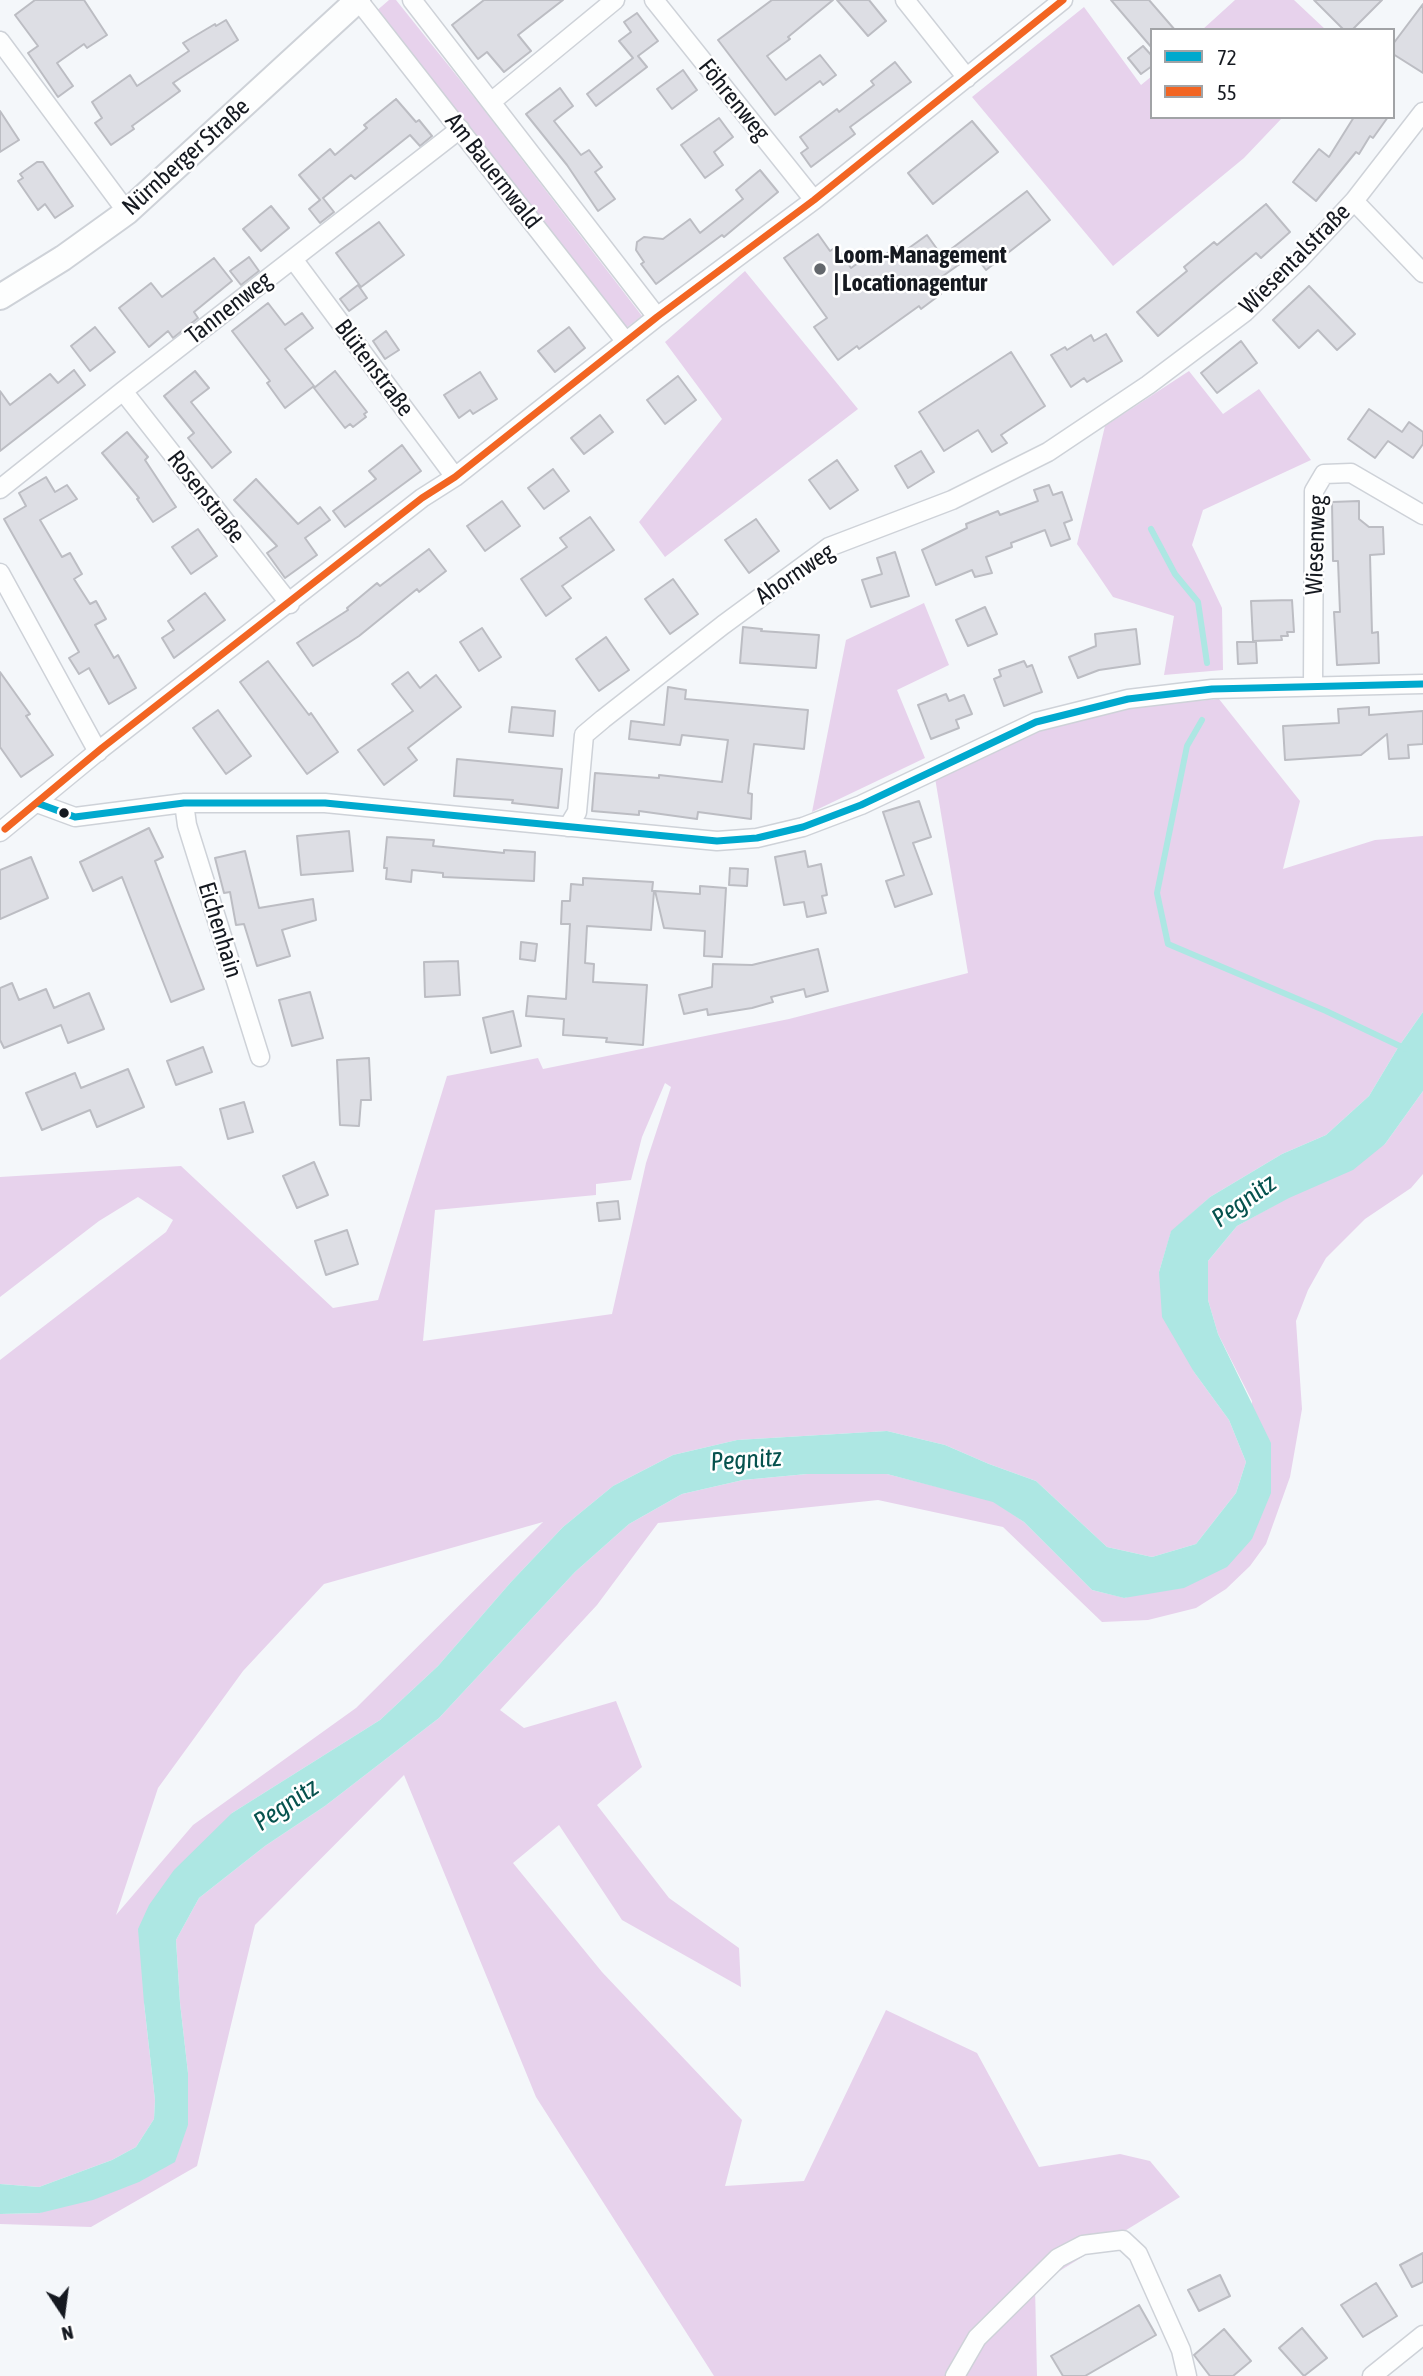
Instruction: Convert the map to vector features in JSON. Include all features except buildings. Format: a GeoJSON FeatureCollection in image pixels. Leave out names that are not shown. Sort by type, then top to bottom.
{"type":"FeatureCollection","features":[{"type":"Feature","properties":{"kind":"main road","name":"Nürnberger Straße"},"geometry":{"type":"LineString","coordinates":[[0,297],[63,258],[127,212],[358,0]]}},
{"type":"Feature","properties":{"kind":"street","name":"Am Bauernwald"},"geometry":{"type":"LineString","coordinates":[[358,0],[626,342]]}},
{"type":"Feature","properties":{"kind":"street","name":"Am Bauernwald"},"geometry":{"type":"LineString","coordinates":[[412,0],[657,317]]}},
{"type":"Feature","properties":{"kind":"street"},"geometry":{"type":"LineString","coordinates":[[491,102],[615,0]]}},
{"type":"Feature","properties":{"kind":"street","name":"Föhrenweg"},"geometry":{"type":"LineString","coordinates":[[654,0],[814,200]]}},
{"type":"Feature","properties":{"kind":"street"},"geometry":{"type":"LineString","coordinates":[[905,0],[967,78]]}},
{"type":"Feature","properties":{"kind":"street"},"geometry":{"type":"LineString","coordinates":[[0,832],[422,498],[454,477],[657,317],[814,200],[1063,0]]}},
{"type":"Feature","properties":{"kind":"street"},"geometry":{"type":"LineString","coordinates":[[0,41],[127,212]]}},
{"type":"Feature","properties":{"kind":"street","name":"Wiesentalstraße"},"geometry":{"type":"LineString","coordinates":[[1147,385],[1244,312],[1298,261],[1354,201],[1423,112]]}},
{"type":"Feature","properties":{"kind":"street","name":"Tannenweg"},"geometry":{"type":"LineString","coordinates":[[0,489],[460,129]]}},
{"type":"Feature","properties":{"kind":"street"},"geometry":{"type":"LineString","coordinates":[[1354,201],[1423,273]]}},
{"type":"Feature","properties":{"kind":"street","name":"Blütenstraße"},"geometry":{"type":"LineString","coordinates":[[293,259],[454,477]]}},
{"type":"Feature","properties":{"kind":"street","name":"Ahornweg"},"geometry":{"type":"LineString","coordinates":[[568,827],[577,812],[584,735],[723,625],[830,547],[952,500],[1048,452],[1147,385]]}},
{"type":"Feature","properties":{"kind":"street","name":"Rosenstraße"},"geometry":{"type":"LineString","coordinates":[[123,391],[290,604]]}},
{"type":"Feature","properties":{"kind":"street","name":"Wiesenweg"},"geometry":{"type":"LineString","coordinates":[[1313,686],[1314,491],[1324,474],[1351,474],[1423,515]]}},
{"type":"Feature","properties":{"kind":"street"},"geometry":{"type":"LineString","coordinates":[[0,573],[98,752]]}},
{"type":"Feature","properties":{"kind":"street"},"geometry":{"type":"LineString","coordinates":[[37,803],[75,817],[184,803],[325,803],[717,841],[757,838],[803,827],[861,805],[1036,722],[1128,699],[1212,689],[1423,684]]}},
{"type":"Feature","properties":{"kind":"street","name":"Eichenhain"},"geometry":{"type":"LineString","coordinates":[[184,803],[187,825],[260,1057]]}},
{"type":"Feature","properties":{"kind":"street"},"geometry":{"type":"LineString","coordinates":[[955,2376],[977,2338],[1058,2258],[1083,2245],[1123,2240],[1138,2254],[1181,2350],[1187,2376]]}},
{"type":"Feature","properties":{"kind":"street"},"geometry":{"type":"LineString","coordinates":[[1372,2376],[1423,2335]]}},
{"type":"Feature","properties":{"kind":"shaded area"},"geometry":{"type":"Polygon","coordinates":[[[389,0],[396,0],[481,106],[642,316],[622,331],[374,13],[389,0]]]}},
{"type":"Feature","properties":{"kind":"shaded area"},"geometry":{"type":"Polygon","coordinates":[[[1235,0],[1294,0],[1324,28],[1204,28],[1235,0]]]}},
{"type":"Feature","properties":{"kind":"shaded area"},"geometry":{"type":"Polygon","coordinates":[[[1084,7],[1141,85],[1150,78],[1150,119],[1281,119],[1244,158],[1113,266],[972,97],[1084,7]]]}},
{"type":"Feature","properties":{"kind":"shaded area"},"geometry":{"type":"Polygon","coordinates":[[[745,271],[858,409],[665,557],[639,522],[722,419],[665,342],[745,271]]]}},
{"type":"Feature","properties":{"kind":"shaded area"},"geometry":{"type":"Polygon","coordinates":[[[1189,371],[1223,414],[1259,389],[1311,460],[1203,510],[1192,545],[1222,608],[1223,670],[1164,675],[1174,616],[1113,597],[1077,544],[1105,426],[1189,371]]]}},
{"type":"Feature","properties":{"kind":"shaded area"},"geometry":{"type":"Polygon","coordinates":[[[924,603],[949,665],[897,690],[925,758],[812,812],[846,640],[924,603]]]}},
{"type":"Feature","properties":{"kind":"shaded area"},"geometry":{"type":"Polygon","coordinates":[[[1219,699],[1300,801],[1283,869],[1375,840],[1423,836],[1423,1012],[1369,1096],[1326,1135],[1282,1154],[1210,1197],[1171,1232],[1159,1272],[1194,1372],[1229,1420],[1246,1462],[1236,1493],[1196,1544],[1152,1557],[1107,1547],[1036,1481],[945,1445],[887,1431],[737,1440],[673,1455],[613,1486],[563,1527],[438,1666],[380,1720],[232,1813],[144,2003],[155,2100],[154,2119],[136,2147],[112,2160],[39,2187],[0,2184],[0,1360],[166,1232],[173,1220],[138,1197],[99,1221],[0,1297],[0,1177],[181,1166],[333,1308],[378,1300],[447,1076],[538,1058],[543,1069],[789,1019],[968,973],[935,778],[1037,729],[1125,707],[1219,699]],[[665,1083],[642,1137],[631,1180],[596,1184],[596,1195],[435,1210],[423,1341],[612,1314],[646,1163],[671,1087],[665,1083]],[[543,1522],[324,1584],[243,1671],[158,1788],[116,1915],[193,1825],[356,1708],[543,1522]]]}},
{"type":"Feature","properties":{"kind":"shaded area"},"geometry":{"type":"Polygon","coordinates":[[[1423,1091],[1423,1174],[1411,1188],[1365,1219],[1326,1258],[1308,1290],[1296,1321],[1302,1409],[1290,1477],[1266,1544],[1250,1566],[1226,1589],[1196,1608],[1148,1620],[1102,1622],[1003,1527],[878,1500],[658,1523],[597,1605],[500,1710],[524,1728],[616,1701],[642,1767],[597,1805],[669,1898],[739,1948],[741,1987],[622,1920],[559,1825],[513,1863],[602,1972],[742,2120],[725,2186],[804,2181],[886,2010],[977,2053],[1039,2167],[1120,2154],[1150,2161],[1180,2197],[1035,2286],[1037,2376],[714,2376],[536,2097],[404,1775],[255,1925],[197,2166],[91,2227],[0,2224],[0,2214],[40,2213],[188,2125],[188,2073],[176,1940],[199,1898],[439,1718],[575,1572],[629,1524],[682,1494],[743,1480],[807,1474],[887,1474],[993,1501],[1024,1522],[1092,1590],[1125,1598],[1252,1539],[1252,1401],[1218,1334],[1208,1300],[1208,1261],[1237,1226],[1385,1144],[1423,1091]]]}},
{"type":"Feature","properties":{"kind":"water","name":"Pegnitz"},"geometry":{"type":"Polygon","coordinates":[[[1423,1012],[1423,1091],[1385,1144],[1353,1170],[1289,1198],[1237,1226],[1208,1261],[1208,1300],[1218,1334],[1271,1443],[1271,1493],[1252,1539],[1227,1567],[1184,1588],[1124,1598],[1092,1590],[1024,1522],[993,1502],[887,1474],[807,1474],[743,1480],[682,1494],[629,1524],[575,1572],[439,1718],[199,1898],[176,1940],[188,2073],[188,2125],[175,2162],[139,2182],[93,2200],[40,2213],[0,2214],[0,2184],[39,2187],[112,2160],[136,2147],[154,2119],[155,2100],[138,1929],[149,1905],[174,1870],[232,1813],[380,1720],[438,1666],[563,1527],[613,1486],[673,1455],[737,1440],[887,1431],[945,1445],[1036,1481],[1107,1547],[1152,1557],[1196,1544],[1236,1493],[1246,1462],[1229,1420],[1194,1372],[1162,1317],[1159,1272],[1171,1231],[1210,1197],[1282,1154],[1326,1135],[1369,1096],[1423,1012]]]}},
{"type":"Feature","properties":{"kind":"waterway"},"geometry":{"type":"LineString","coordinates":[[1151,529],[1175,574],[1198,602],[1207,663]]}},
{"type":"Feature","properties":{"kind":"waterway"},"geometry":{"type":"LineString","coordinates":[[1202,720],[1187,746],[1157,893],[1168,944],[1326,1011],[1406,1049]]}},
{"type":"Feature","properties":{"kind":"transit line","name":"55"},"geometry":{"type":"LineString","coordinates":[[5,829],[102,748],[422,498],[455,477],[657,317],[814,200],[1063,0]]}},
{"type":"Feature","properties":{"kind":"transit line","name":"72"},"geometry":{"type":"LineString","coordinates":[[37,803],[75,817],[184,803],[325,803],[717,841],[757,838],[803,827],[861,805],[1036,722],[1128,699],[1212,689],[1423,684]]}},
{"type":"Feature","properties":{"kind":"place","name":"Loom-Management | Locationagentur"},"geometry":{"type":"Point","coordinates":[820,269]}}]}
